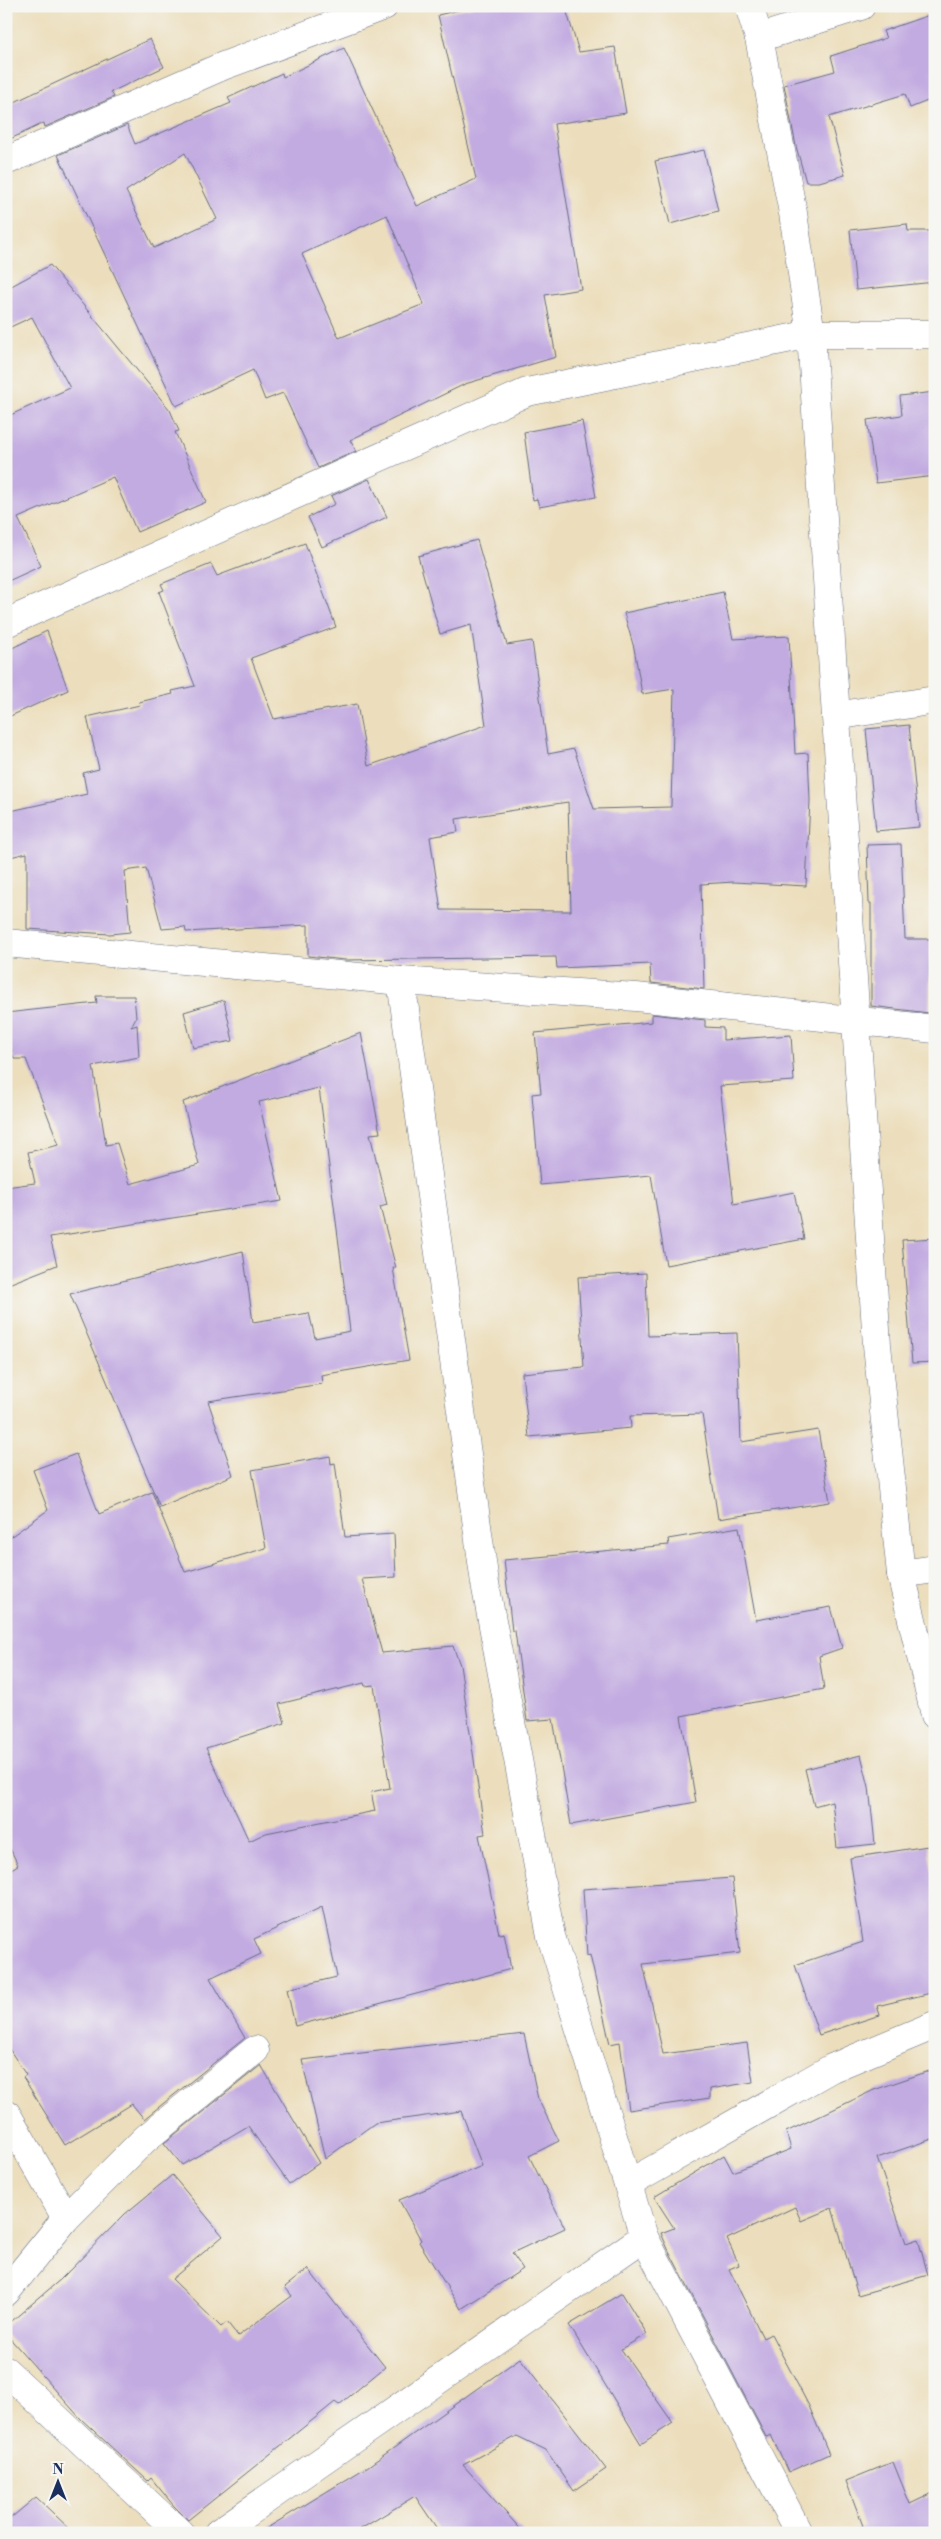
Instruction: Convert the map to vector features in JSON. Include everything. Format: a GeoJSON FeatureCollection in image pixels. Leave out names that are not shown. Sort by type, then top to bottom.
{"type":"FeatureCollection","features":[{"type":"Feature","properties":{"kind":"street"},"geometry":{"type":"LineString","coordinates":[[6,161],[223,66],[384,6]]}},
{"type":"Feature","properties":{"kind":"street"},"geometry":{"type":"LineString","coordinates":[[748,6],[759,38],[793,214],[811,334],[877,1345],[901,1574],[935,1715]]}},
{"type":"Feature","properties":{"kind":"street"},"geometry":{"type":"LineString","coordinates":[[759,38],[861,6]]}},
{"type":"Feature","properties":{"kind":"street"},"geometry":{"type":"LineString","coordinates":[[6,623],[527,392],[811,334],[935,334]]}},
{"type":"Feature","properties":{"kind":"street"},"geometry":{"type":"LineString","coordinates":[[836,716],[935,700]]}},
{"type":"Feature","properties":{"kind":"street"},"geometry":{"type":"LineString","coordinates":[[6,943],[401,981],[636,997],[935,1029]]}},
{"type":"Feature","properties":{"kind":"street"},"geometry":{"type":"LineString","coordinates":[[401,981],[485,1582],[549,1926],[644,2237],[799,2533]]}},
{"type":"Feature","properties":{"kind":"street"},"geometry":{"type":"LineString","coordinates":[[901,1574],[935,1569]]}},
{"type":"Feature","properties":{"kind":"street"},"geometry":{"type":"LineString","coordinates":[[628,2184],[832,2068],[935,2025]]}},
{"type":"Feature","properties":{"kind":"street"},"geometry":{"type":"LineString","coordinates":[[6,2292],[66,2218],[146,2139],[255,2050]]}},
{"type":"Feature","properties":{"kind":"street"},"geometry":{"type":"LineString","coordinates":[[6,2113],[66,2218]]}},
{"type":"Feature","properties":{"kind":"street"},"geometry":{"type":"LineString","coordinates":[[218,2533],[644,2237]]}},
{"type":"Feature","properties":{"kind":"street"},"geometry":{"type":"LineString","coordinates":[[6,2371],[180,2533]]}},
{"type":"Feature","properties":{"kind":"building"},"geometry":{"type":"Polygon","coordinates":[[[476,6],[565,6],[579,52],[615,47],[626,113],[554,124],[581,289],[545,295],[556,357],[465,384],[350,440],[356,451],[318,468],[283,393],[265,400],[253,370],[176,406],[58,155],[127,125],[135,144],[231,103],[228,98],[282,73],[283,77],[344,48],[417,206],[476,179],[438,15],[476,6]],[[185,153],[126,191],[154,248],[217,219],[185,153]],[[387,215],[302,254],[339,338],[424,304],[387,215]]]}},
{"type":"Feature","properties":{"kind":"building"},"geometry":{"type":"Polygon","coordinates":[[[935,13],[935,98],[910,108],[905,94],[829,117],[845,175],[819,182],[806,182],[796,146],[784,85],[835,71],[831,56],[886,38],[883,31],[935,13]]]}},
{"type":"Feature","properties":{"kind":"building"},"geometry":{"type":"Polygon","coordinates":[[[150,39],[164,67],[111,92],[114,97],[45,127],[44,123],[6,141],[6,106],[150,39]]]}},
{"type":"Feature","properties":{"kind":"building"},"geometry":{"type":"Polygon","coordinates":[[[704,150],[718,211],[670,224],[655,161],[704,150]]]}},
{"type":"Feature","properties":{"kind":"building"},"geometry":{"type":"Polygon","coordinates":[[[907,224],[908,231],[935,231],[935,282],[856,290],[850,230],[907,224]]]}},
{"type":"Feature","properties":{"kind":"building"},"geometry":{"type":"Polygon","coordinates":[[[50,265],[170,410],[179,431],[175,432],[206,502],[137,532],[113,477],[18,518],[41,566],[6,582],[6,417],[70,388],[32,317],[6,329],[6,289],[50,265]]]}},
{"type":"Feature","properties":{"kind":"building"},"geometry":{"type":"Polygon","coordinates":[[[935,392],[935,476],[876,483],[867,420],[902,415],[900,396],[935,392]]]}},
{"type":"Feature","properties":{"kind":"building"},"geometry":{"type":"Polygon","coordinates":[[[582,421],[596,497],[539,507],[537,499],[533,500],[524,432],[582,421]]]}},
{"type":"Feature","properties":{"kind":"building"},"geometry":{"type":"Polygon","coordinates":[[[369,479],[387,517],[322,547],[308,517],[335,504],[331,496],[369,479]]]}},
{"type":"Feature","properties":{"kind":"building"},"geometry":{"type":"Polygon","coordinates":[[[477,540],[507,645],[532,641],[548,754],[574,749],[594,809],[671,807],[674,689],[642,694],[634,648],[624,613],[723,592],[733,639],[789,636],[795,754],[808,753],[810,800],[806,886],[734,882],[701,884],[704,989],[651,983],[650,964],[557,968],[556,957],[345,960],[308,956],[308,925],[186,932],[185,927],[162,929],[146,868],[125,871],[130,932],[110,934],[27,929],[27,853],[6,858],[6,812],[87,794],[83,773],[99,769],[87,717],[140,705],[139,702],[173,694],[172,691],[195,686],[159,592],[164,590],[161,584],[211,564],[217,576],[305,543],[336,627],[251,658],[274,719],[357,704],[368,766],[486,725],[471,625],[440,634],[418,556],[477,540]],[[568,802],[456,819],[458,832],[430,837],[441,910],[571,911],[568,802]]]}},
{"type":"Feature","properties":{"kind":"building"},"geometry":{"type":"Polygon","coordinates":[[[47,631],[68,690],[6,718],[6,651],[47,631]]]}},
{"type":"Feature","properties":{"kind":"building"},"geometry":{"type":"Polygon","coordinates":[[[909,725],[919,827],[876,831],[866,729],[909,725]]]}},
{"type":"Feature","properties":{"kind":"building"},"geometry":{"type":"Polygon","coordinates":[[[901,844],[905,939],[931,939],[929,1013],[871,1006],[871,903],[869,903],[867,845],[901,844]]]}},
{"type":"Feature","properties":{"kind":"building"},"geometry":{"type":"Polygon","coordinates":[[[96,996],[134,996],[136,1017],[131,1027],[137,1025],[139,1057],[93,1066],[106,1145],[117,1143],[130,1184],[199,1165],[183,1102],[361,1033],[380,1133],[370,1134],[387,1205],[380,1207],[396,1268],[393,1268],[409,1360],[321,1375],[322,1384],[208,1401],[233,1475],[160,1507],[70,1294],[243,1251],[253,1322],[309,1313],[315,1338],[350,1331],[319,1088],[259,1102],[282,1201],[50,1237],[57,1265],[6,1285],[6,1187],[35,1183],[28,1152],[59,1145],[26,1059],[14,1059],[6,1031],[6,1013],[97,1003],[96,996]]]}},
{"type":"Feature","properties":{"kind":"building"},"geometry":{"type":"Polygon","coordinates":[[[224,1000],[233,1041],[193,1048],[184,1012],[224,1000]]]}},
{"type":"Feature","properties":{"kind":"building"},"geometry":{"type":"Polygon","coordinates":[[[652,1014],[705,1020],[705,1027],[723,1028],[723,1040],[791,1035],[794,1081],[720,1086],[734,1204],[794,1192],[804,1239],[666,1265],[651,1175],[540,1185],[532,1094],[541,1093],[535,1033],[652,1022],[652,1014]]]}},
{"type":"Feature","properties":{"kind":"building"},"geometry":{"type":"Polygon","coordinates":[[[935,1238],[935,1362],[912,1363],[902,1240],[935,1238]]]}},
{"type":"Feature","properties":{"kind":"building"},"geometry":{"type":"Polygon","coordinates":[[[646,1273],[648,1336],[737,1333],[741,1442],[818,1430],[830,1502],[718,1519],[702,1414],[630,1416],[631,1428],[529,1437],[522,1373],[584,1367],[578,1277],[646,1273]]]}},
{"type":"Feature","properties":{"kind":"building"},"geometry":{"type":"Polygon","coordinates":[[[76,1454],[99,1514],[152,1492],[185,1572],[266,1548],[252,1470],[330,1456],[331,1464],[335,1463],[345,1537],[394,1534],[396,1577],[362,1579],[382,1653],[453,1646],[460,1665],[485,1834],[479,1835],[499,1934],[504,1933],[511,1969],[295,2026],[287,1989],[337,1977],[322,1907],[254,1939],[261,1954],[210,1978],[245,2038],[144,2119],[132,2104],[65,2145],[23,2077],[26,2075],[6,2044],[6,1872],[18,1865],[6,1840],[6,1540],[48,1510],[33,1470],[76,1454]],[[364,1683],[279,1704],[285,1723],[206,1748],[249,1841],[266,1833],[375,1811],[371,1792],[390,1788],[374,1685],[365,1686],[364,1683]]]}},
{"type":"Feature","properties":{"kind":"building"},"geometry":{"type":"Polygon","coordinates":[[[739,1527],[756,1620],[831,1607],[842,1648],[819,1656],[824,1689],[681,1716],[696,1802],[571,1825],[553,1719],[527,1721],[515,1631],[512,1631],[504,1560],[669,1545],[668,1539],[739,1527]]]}},
{"type":"Feature","properties":{"kind":"building"},"geometry":{"type":"Polygon","coordinates":[[[861,1755],[869,1787],[875,1844],[837,1848],[832,1801],[814,1806],[805,1769],[861,1755]]]}},
{"type":"Feature","properties":{"kind":"building"},"geometry":{"type":"Polygon","coordinates":[[[928,1846],[935,1889],[935,1992],[877,2006],[880,2015],[819,2035],[795,1965],[863,1942],[850,1858],[928,1846]]]}},
{"type":"Feature","properties":{"kind":"building"},"geometry":{"type":"Polygon","coordinates":[[[732,1878],[740,1953],[643,1964],[663,2054],[747,2043],[753,2082],[710,2089],[710,2098],[629,2110],[620,2042],[610,2044],[590,1955],[587,1956],[583,1889],[732,1878]]]}},
{"type":"Feature","properties":{"kind":"building"},"geometry":{"type":"Polygon","coordinates":[[[524,2034],[538,2099],[559,2141],[529,2156],[565,2228],[512,2253],[523,2269],[461,2309],[419,2242],[421,2240],[399,2200],[482,2166],[461,2111],[375,2123],[325,2159],[302,2060],[524,2034]]]}},
{"type":"Feature","properties":{"kind":"building"},"geometry":{"type":"Polygon","coordinates":[[[261,2065],[319,2163],[289,2184],[248,2126],[182,2165],[164,2143],[261,2065]]]}},
{"type":"Feature","properties":{"kind":"building"},"geometry":{"type":"Polygon","coordinates":[[[935,2069],[935,2138],[877,2158],[906,2243],[918,2239],[928,2275],[858,2295],[832,2208],[801,2221],[795,2207],[727,2239],[739,2265],[729,2269],[763,2338],[771,2334],[809,2406],[829,2454],[788,2472],[771,2435],[766,2437],[668,2249],[661,2233],[674,2228],[654,2197],[724,2155],[733,2172],[791,2149],[786,2132],[874,2090],[935,2069]]]}},
{"type":"Feature","properties":{"kind":"building"},"geometry":{"type":"Polygon","coordinates":[[[172,2175],[223,2236],[172,2279],[221,2327],[227,2322],[238,2336],[292,2296],[285,2287],[308,2269],[385,2367],[339,2405],[335,2402],[188,2520],[151,2478],[148,2481],[80,2418],[6,2334],[6,2326],[61,2279],[125,2214],[172,2175]]]}},
{"type":"Feature","properties":{"kind":"building"},"geometry":{"type":"Polygon","coordinates":[[[622,2293],[647,2334],[621,2349],[673,2423],[641,2444],[569,2325],[622,2293]]]}},
{"type":"Feature","properties":{"kind":"building"},"geometry":{"type":"Polygon","coordinates":[[[520,2358],[606,2469],[574,2491],[546,2450],[517,2436],[463,2465],[524,2533],[440,2533],[415,2496],[354,2533],[259,2533],[367,2467],[520,2358]]]}},
{"type":"Feature","properties":{"kind":"building"},"geometry":{"type":"Polygon","coordinates":[[[893,2462],[910,2504],[935,2492],[935,2525],[921,2531],[922,2533],[849,2533],[863,2526],[846,2481],[893,2462]]]}},
{"type":"Feature","properties":{"kind":"building"},"geometry":{"type":"Polygon","coordinates":[[[36,2497],[74,2533],[6,2533],[6,2522],[36,2497]]]}}]}
